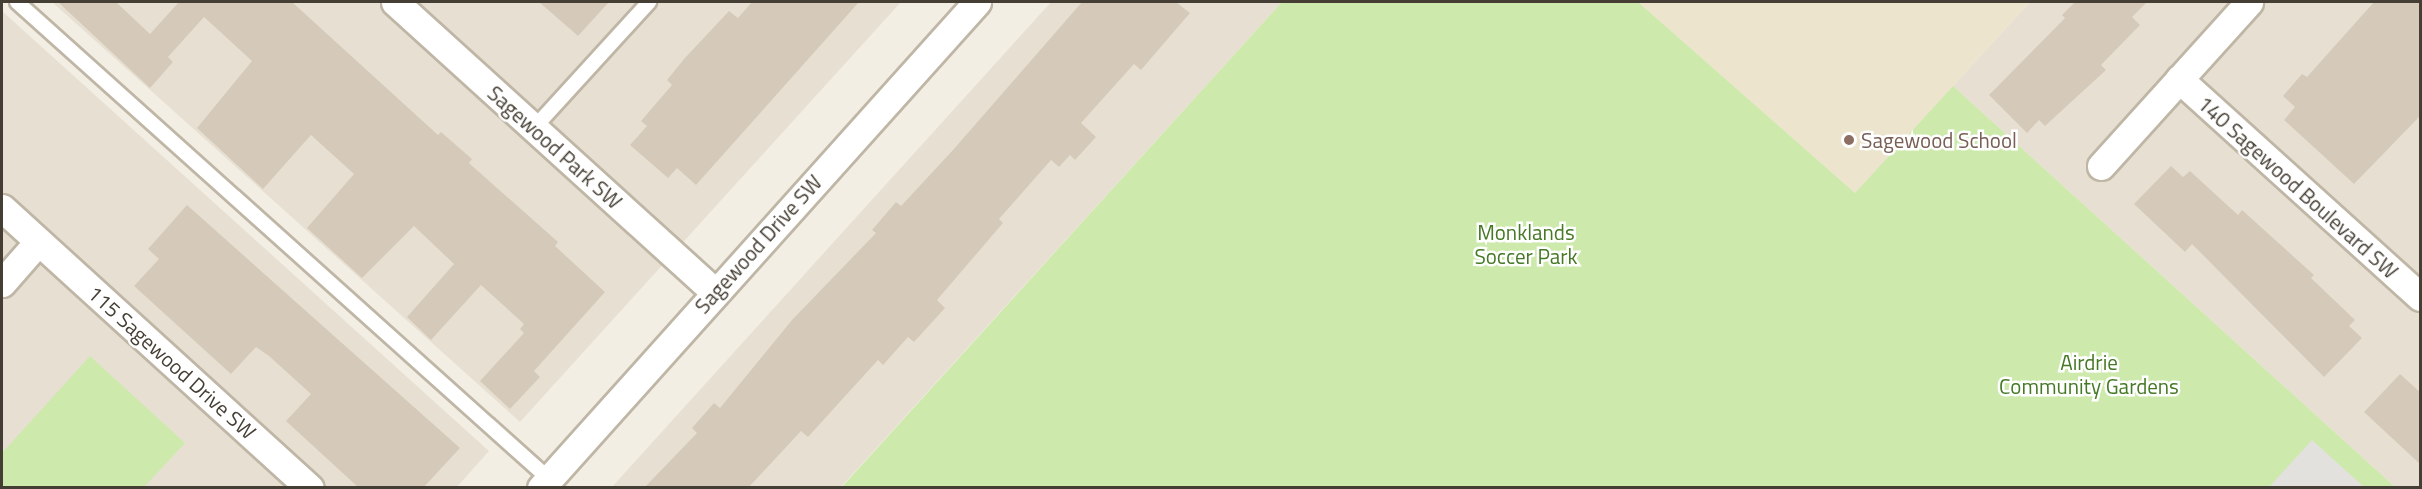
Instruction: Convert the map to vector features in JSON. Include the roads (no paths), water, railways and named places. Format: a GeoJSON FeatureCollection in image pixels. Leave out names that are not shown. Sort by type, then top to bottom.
{"type":"FeatureCollection","features":[{"type":"Feature","properties":{"kind":"street","name":"Sagewood Park SW"},"geometry":{"type":"LineString","coordinates":[[395,2],[715,292]]}},
{"type":"Feature","properties":{"kind":"street","name":"Sagewood Drive SW"},"geometry":{"type":"LineString","coordinates":[[545,483],[977,2]]}},
{"type":"Feature","properties":{"kind":"street","name":"140 Sagewood Boulevard SW"},"geometry":{"type":"LineString","coordinates":[[2101,166],[2249,2]]}},
{"type":"Feature","properties":{"kind":"street","name":"140 Sagewood Boulevard SW"},"geometry":{"type":"LineString","coordinates":[[2179,79],[2419,294]]}},
{"type":"Feature","properties":{"kind":"street","name":"115 Sagewood Drive SW"},"geometry":{"type":"LineString","coordinates":[[2,208],[306,486]]}},
{"type":"Feature","properties":{"kind":"street"},"geometry":{"type":"LineString","coordinates":[[2,283],[38,242]]}},
{"type":"Feature","properties":{"kind":"lane"},"geometry":{"type":"LineString","coordinates":[[17,2],[545,483]]}},
{"type":"Feature","properties":{"kind":"lane"},"geometry":{"type":"LineString","coordinates":[[534,128],[649,2]]}},
{"type":"Feature","properties":{"kind":"place","name":"Sagewood School"},"geometry":{"type":"Point","coordinates":[1849,140]}},
{"type":"Feature","properties":{"kind":"park label","name":"Monklands Soccer Park"},"geometry":{"type":"Point","coordinates":[1526,244]}},
{"type":"Feature","properties":{"kind":"park label","name":"Airdrie Community Gardens"},"geometry":{"type":"Point","coordinates":[2089,374]}}]}
